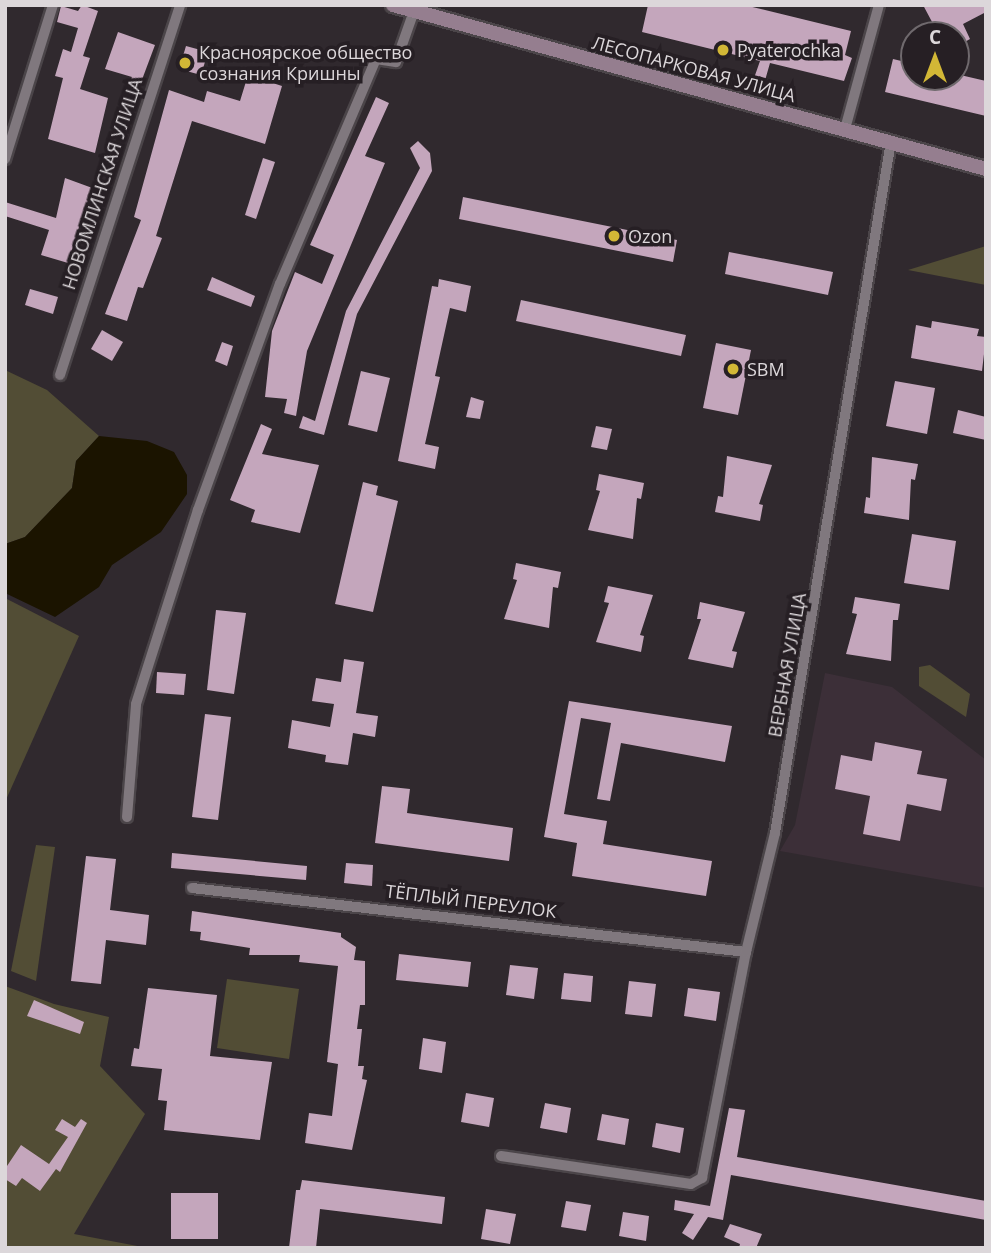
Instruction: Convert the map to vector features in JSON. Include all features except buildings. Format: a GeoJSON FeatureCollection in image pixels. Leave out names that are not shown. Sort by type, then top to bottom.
{"type":"FeatureCollection","features":[{"type":"Feature","properties":{"kind":"main road","name":"ЛЕСОПАРКОВАЯ УЛИЦА"},"geometry":{"type":"LineString","coordinates":[[393,5],[986,169]]}},
{"type":"Feature","properties":{"kind":"street"},"geometry":{"type":"LineString","coordinates":[[5,159],[54,5]]}},
{"type":"Feature","properties":{"kind":"street","name":"НОВОМЛИНСКАЯ УЛИЦА"},"geometry":{"type":"LineString","coordinates":[[60,374],[180,5]]}},
{"type":"Feature","properties":{"kind":"street"},"geometry":{"type":"LineString","coordinates":[[845,130],[879,5]]}},
{"type":"Feature","properties":{"kind":"street"},"geometry":{"type":"LineString","coordinates":[[127,817],[136,704],[198,510],[280,284],[376,59],[396,62],[414,11]]}},
{"type":"Feature","properties":{"kind":"street","name":"ВЕРБНАЯ УЛИЦА"},"geometry":{"type":"LineString","coordinates":[[501,1157],[691,1184],[702,1178],[746,952],[780,806],[891,141]]}},
{"type":"Feature","properties":{"kind":"street","name":"ТЁПЛЫЙ ПЕРЕУЛОК"},"geometry":{"type":"LineString","coordinates":[[191,888],[746,952]]}},
{"type":"Feature","properties":{"kind":"shaded area"},"geometry":{"type":"Polygon","coordinates":[[[986,246],[986,285],[908,270],[986,246]]]}},
{"type":"Feature","properties":{"kind":"shaded area"},"geometry":{"type":"Polygon","coordinates":[[[5,370],[47,390],[99,436],[76,461],[72,488],[25,537],[5,544],[5,370]]]}},
{"type":"Feature","properties":{"kind":"shaded area"},"geometry":{"type":"Polygon","coordinates":[[[99,436],[147,441],[174,452],[187,475],[187,494],[161,532],[112,565],[99,587],[55,617],[5,593],[5,544],[25,537],[72,488],[76,461],[99,436]]]}},
{"type":"Feature","properties":{"kind":"shaded area"},"geometry":{"type":"Polygon","coordinates":[[[5,598],[79,636],[5,802],[5,598]]]}},
{"type":"Feature","properties":{"kind":"shaded area"},"geometry":{"type":"Polygon","coordinates":[[[930,665],[970,694],[966,717],[919,686],[919,667],[930,665]]]}},
{"type":"Feature","properties":{"kind":"shaded area"},"geometry":{"type":"Polygon","coordinates":[[[825,673],[892,687],[986,760],[986,888],[780,851],[795,825],[825,673]]]}},
{"type":"Feature","properties":{"kind":"shaded area"},"geometry":{"type":"Polygon","coordinates":[[[36,845],[55,847],[36,981],[11,971],[36,845]]]}},
{"type":"Feature","properties":{"kind":"shaded area"},"geometry":{"type":"Polygon","coordinates":[[[227,979],[299,989],[289,1059],[217,1048],[227,979]]]}},
{"type":"Feature","properties":{"kind":"shaded area"},"geometry":{"type":"Polygon","coordinates":[[[5,986],[54,1004],[109,1017],[100,1066],[145,1114],[74,1234],[148,1248],[5,1248],[5,986]]]}},
{"type":"Feature","properties":{"kind":"place","name":"Pyaterochka"},"geometry":{"type":"Point","coordinates":[723,50]}},
{"type":"Feature","properties":{"kind":"place","name":"Красноярское общество сознания Кришны"},"geometry":{"type":"Point","coordinates":[185,63]}},
{"type":"Feature","properties":{"kind":"place","name":"Ozon"},"geometry":{"type":"Point","coordinates":[614,236]}},
{"type":"Feature","properties":{"kind":"place","name":"SBM"},"geometry":{"type":"Point","coordinates":[733,369]}}]}
